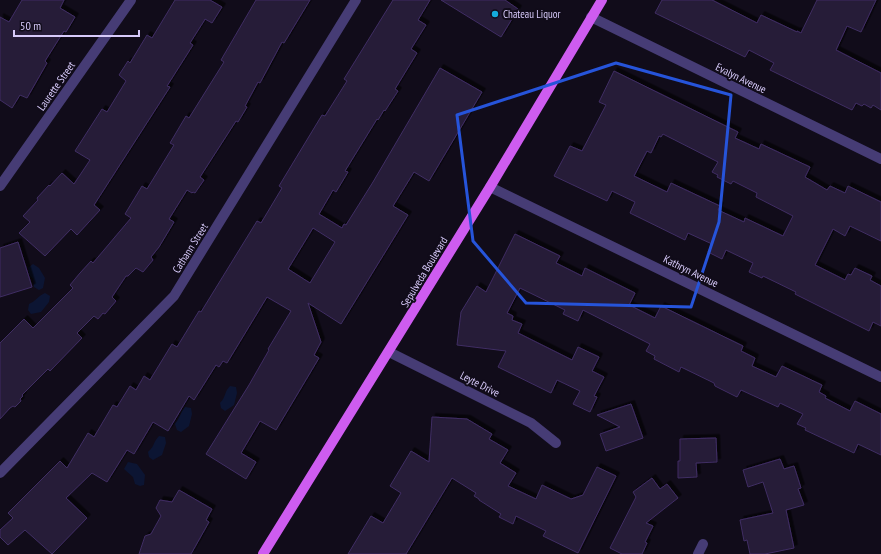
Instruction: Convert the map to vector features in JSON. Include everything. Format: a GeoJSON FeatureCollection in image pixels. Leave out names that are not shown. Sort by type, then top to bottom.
{"type":"FeatureCollection","features":[{"type":"Feature","properties":{"kind":"main road","name":"Sepulveda Boulevard"},"geometry":{"type":"LineString","coordinates":[[263,554],[490,187],[602,0]]}},
{"type":"Feature","properties":{"kind":"street","name":"Laurette Street"},"geometry":{"type":"LineString","coordinates":[[0,186],[131,0]]}},
{"type":"Feature","properties":{"kind":"street","name":"Cathann Street"},"geometry":{"type":"LineString","coordinates":[[0,473],[174,296],[356,0]]}},
{"type":"Feature","properties":{"kind":"street","name":"Evalyn Avenue"},"geometry":{"type":"LineString","coordinates":[[592,17],[881,159]]}},
{"type":"Feature","properties":{"kind":"street","name":"Kathryn Avenue"},"geometry":{"type":"LineString","coordinates":[[490,187],[881,377]]}},
{"type":"Feature","properties":{"kind":"street","name":"Leyte Drive"},"geometry":{"type":"LineString","coordinates":[[389,352],[531,423],[556,443]]}},
{"type":"Feature","properties":{"kind":"street"},"geometry":{"type":"LineString","coordinates":[[698,554],[703,544]]}},
{"type":"Feature","properties":{"kind":"highlighted area"},"geometry":{"type":"Polygon","coordinates":[[[616,63],[731,95],[719,222],[691,307],[526,303],[473,241],[457,115],[616,63]]]}},
{"type":"Feature","properties":{"kind":"water"},"geometry":{"type":"Polygon","coordinates":[[[33,264],[39,268],[45,278],[43,288],[39,290],[34,287],[33,279],[29,274],[28,268],[33,264]]]}},
{"type":"Feature","properties":{"kind":"water"},"geometry":{"type":"Polygon","coordinates":[[[45,293],[50,296],[49,302],[41,312],[31,314],[28,310],[29,304],[45,293]]]}},
{"type":"Feature","properties":{"kind":"water"},"geometry":{"type":"Polygon","coordinates":[[[230,386],[236,387],[237,393],[234,405],[225,411],[221,408],[220,403],[230,386]]]}},
{"type":"Feature","properties":{"kind":"water"},"geometry":{"type":"Polygon","coordinates":[[[185,407],[191,408],[192,414],[189,426],[181,432],[177,430],[175,424],[185,407]]]}},
{"type":"Feature","properties":{"kind":"water"},"geometry":{"type":"Polygon","coordinates":[[[159,436],[165,437],[166,443],[162,455],[153,460],[149,457],[148,452],[159,436]]]}},
{"type":"Feature","properties":{"kind":"water"},"geometry":{"type":"Polygon","coordinates":[[[128,462],[137,464],[145,475],[144,485],[140,486],[135,484],[133,477],[124,469],[128,462]]]}},
{"type":"Feature","properties":{"kind":"building"},"geometry":{"type":"Polygon","coordinates":[[[22,0],[64,0],[60,8],[75,17],[66,32],[64,31],[45,61],[47,63],[27,98],[20,95],[12,108],[0,100],[0,17],[9,22],[22,0]]]}},
{"type":"Feature","properties":{"kind":"building"},"geometry":{"type":"Polygon","coordinates":[[[175,0],[210,0],[222,7],[212,23],[205,19],[190,43],[193,45],[167,86],[170,87],[94,205],[100,210],[77,235],[71,229],[45,256],[19,233],[30,222],[23,216],[38,200],[37,198],[62,173],[74,184],[90,160],[75,151],[102,109],[107,112],[126,81],[119,75],[128,61],[130,63],[147,35],[152,38],[175,0]]]}},
{"type":"Feature","properties":{"kind":"building"},"geometry":{"type":"Polygon","coordinates":[[[256,0],[310,0],[284,43],[282,42],[260,83],[258,82],[245,106],[247,107],[238,122],[236,121],[200,177],[204,180],[195,193],[187,190],[169,219],[174,222],[151,257],[153,260],[143,272],[136,268],[128,276],[126,276],[112,297],[116,301],[105,314],[103,313],[98,319],[94,316],[77,333],[82,338],[50,371],[48,369],[22,395],[23,396],[20,399],[21,401],[15,407],[13,406],[10,408],[0,419],[0,343],[24,319],[33,328],[73,288],[70,285],[91,261],[93,263],[131,218],[125,214],[142,186],[147,189],[174,145],[170,143],[186,116],[189,118],[224,62],[221,60],[256,0]]]}},
{"type":"Feature","properties":{"kind":"building"},"geometry":{"type":"Polygon","coordinates":[[[393,0],[430,0],[418,20],[426,25],[411,49],[417,53],[395,89],[398,91],[385,111],[384,110],[378,120],[377,119],[345,171],[348,172],[336,192],[333,190],[319,214],[342,228],[344,224],[346,225],[373,182],[440,68],[482,92],[429,181],[414,172],[393,206],[408,215],[341,324],[308,303],[321,342],[314,355],[319,358],[276,430],[260,421],[241,453],[256,462],[246,479],[206,454],[249,385],[269,350],[268,349],[291,311],[267,297],[227,363],[223,361],[219,367],[216,365],[194,400],[189,396],[168,431],[153,422],[134,454],[127,450],[107,482],[92,473],[66,498],[87,518],[52,554],[25,530],[8,545],[0,537],[0,530],[13,518],[8,513],[60,461],[67,468],[88,433],[94,437],[113,405],[117,407],[130,386],[136,390],[144,376],[150,380],[172,344],[177,347],[199,311],[201,312],[257,221],[261,223],[282,188],[279,186],[322,115],[325,116],[347,81],[344,79],[393,0]],[[313,228],[288,269],[310,283],[335,242],[313,228]]]}},
{"type":"Feature","properties":{"kind":"building"},"geometry":{"type":"Polygon","coordinates":[[[441,0],[505,0],[518,9],[501,37],[441,0]]]}},
{"type":"Feature","properties":{"kind":"building"},"geometry":{"type":"Polygon","coordinates":[[[662,0],[712,0],[757,23],[761,15],[801,33],[817,0],[876,0],[861,32],[847,26],[836,50],[881,73],[881,110],[873,105],[871,108],[864,104],[862,106],[856,103],[852,110],[770,70],[774,63],[749,50],[745,57],[655,13],[662,0]]]}},
{"type":"Feature","properties":{"kind":"building"},"geometry":{"type":"Polygon","coordinates":[[[614,71],[738,132],[735,138],[759,149],[761,144],[810,167],[805,177],[827,190],[830,186],[845,193],[848,186],[881,202],[881,241],[850,226],[845,236],[833,229],[815,265],[845,280],[848,274],[851,275],[855,268],[872,276],[870,280],[881,286],[881,326],[873,322],[869,331],[795,294],[796,292],[763,276],[762,278],[749,272],[753,263],[726,250],[722,259],[708,252],[712,244],[688,233],[685,240],[630,213],[635,202],[612,191],[607,201],[554,176],[570,146],[582,151],[606,105],[599,102],[614,71]],[[663,134],[661,137],[659,136],[651,153],[647,151],[634,176],[667,192],[671,183],[720,206],[718,210],[744,222],[745,218],[783,236],[793,216],[756,197],[757,193],[733,181],[731,184],[717,177],[718,175],[712,172],[718,162],[663,134]]]}},
{"type":"Feature","properties":{"kind":"building"},"geometry":{"type":"Polygon","coordinates":[[[515,234],[560,256],[556,263],[582,276],[585,268],[635,293],[629,305],[655,318],[661,306],[743,346],[741,351],[755,358],[752,366],[776,377],[782,366],[822,385],[819,392],[826,396],[825,398],[850,411],[855,401],[881,414],[881,455],[858,444],[854,453],[805,430],[806,428],[797,424],[803,414],[780,403],[778,407],[741,390],[737,397],[715,386],[714,383],[681,367],[679,372],[654,359],[655,356],[646,351],[650,344],[583,310],[578,321],[563,314],[565,310],[520,288],[507,313],[513,316],[512,320],[522,324],[518,333],[572,360],[578,347],[599,357],[592,371],[604,377],[594,396],[597,397],[590,412],[573,404],[580,391],[557,380],[551,393],[498,367],[506,351],[457,345],[461,312],[477,286],[486,292],[515,234]]]}},
{"type":"Feature","properties":{"kind":"building"},"geometry":{"type":"Polygon","coordinates":[[[18,242],[32,287],[0,297],[0,248],[18,242]]]}},
{"type":"Feature","properties":{"kind":"building"},"geometry":{"type":"Polygon","coordinates":[[[631,404],[643,438],[606,451],[600,434],[620,427],[597,415],[631,404]]]}},
{"type":"Feature","properties":{"kind":"building"},"geometry":{"type":"Polygon","coordinates":[[[432,417],[467,419],[492,434],[489,439],[508,450],[500,463],[516,473],[508,486],[536,499],[542,485],[571,499],[583,495],[597,467],[616,476],[578,553],[543,536],[546,531],[516,516],[513,524],[499,517],[501,514],[474,496],[476,493],[452,478],[406,554],[348,554],[371,516],[383,523],[401,493],[390,486],[411,451],[429,462],[432,417]]]}},
{"type":"Feature","properties":{"kind":"building"},"geometry":{"type":"Polygon","coordinates":[[[716,438],[717,462],[696,463],[697,477],[678,478],[680,439],[716,438]]]}},
{"type":"Feature","properties":{"kind":"building"},"geometry":{"type":"Polygon","coordinates":[[[780,459],[784,469],[794,466],[801,488],[798,489],[804,505],[786,510],[794,548],[765,554],[750,554],[747,540],[744,541],[740,520],[773,513],[763,482],[748,487],[743,470],[780,459]]]}},
{"type":"Feature","properties":{"kind":"building"},"geometry":{"type":"Polygon","coordinates":[[[652,478],[660,489],[667,484],[678,498],[646,523],[653,526],[645,542],[647,543],[642,554],[622,554],[610,548],[636,497],[633,492],[652,478]]]}},
{"type":"Feature","properties":{"kind":"building"},"geometry":{"type":"Polygon","coordinates":[[[179,490],[212,509],[206,520],[209,522],[191,554],[139,554],[145,536],[151,534],[161,516],[156,508],[160,500],[172,502],[179,490]]]}},
{"type":"Feature","properties":{"kind":"place","name":"Chateau Liquor"},"geometry":{"type":"Point","coordinates":[495,14]}}]}
